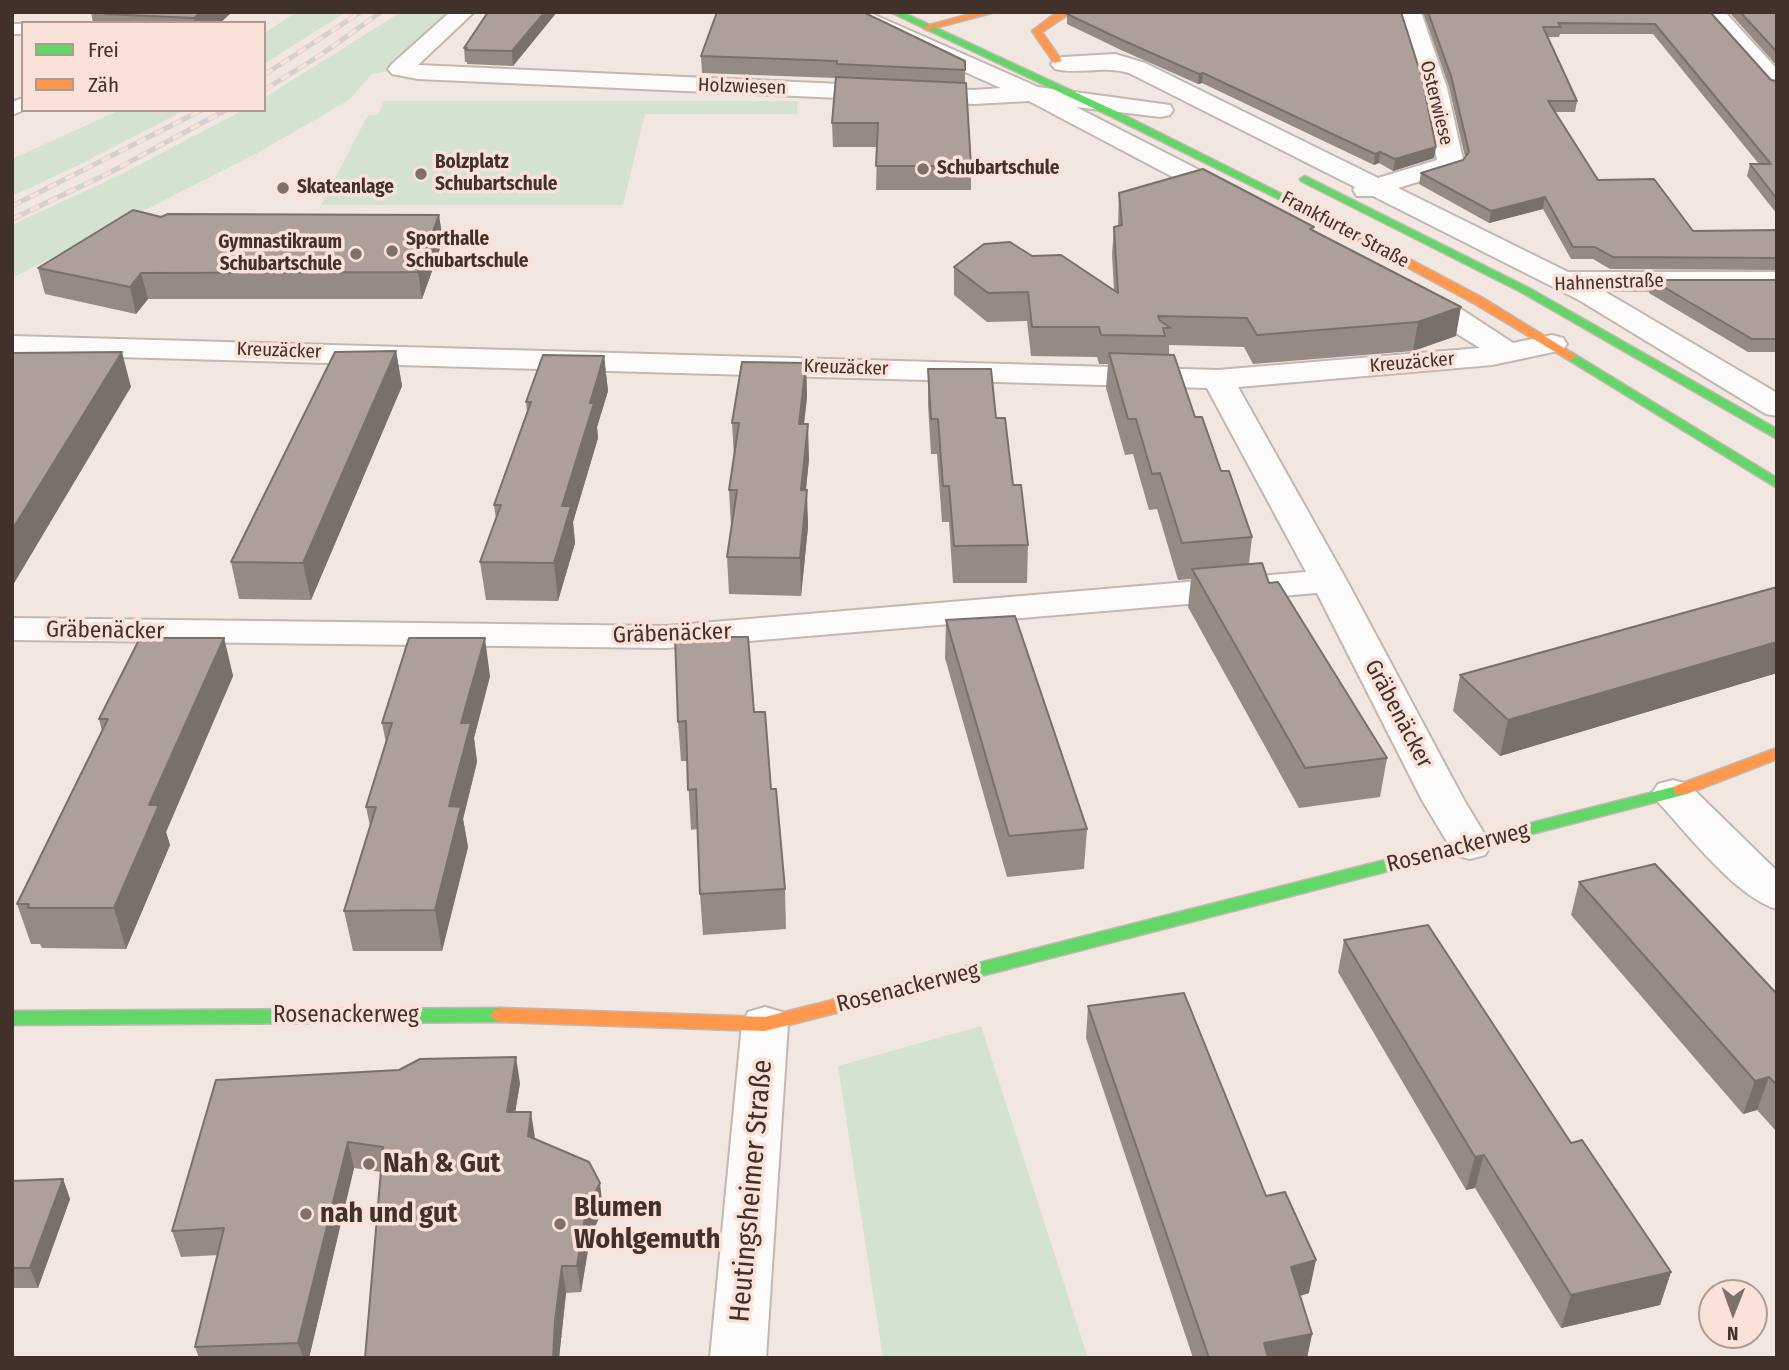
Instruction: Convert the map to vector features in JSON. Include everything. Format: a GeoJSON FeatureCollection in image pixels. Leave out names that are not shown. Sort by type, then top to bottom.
{"type":"FeatureCollection","features":[{"type":"Feature","properties":{"kind":"main road","name":"Frankfurter Straße"},"geometry":{"type":"LineString","coordinates":[[894,12],[927,27],[1099,90]]}},
{"type":"Feature","properties":{"kind":"main road"},"geometry":{"type":"LineString","coordinates":[[927,27],[958,15],[991,12]]}},
{"type":"Feature","properties":{"kind":"main road"},"geometry":{"type":"LineString","coordinates":[[1060,63],[1037,31],[1059,15],[1069,12]]}},
{"type":"Feature","properties":{"kind":"main road"},"geometry":{"type":"LineString","coordinates":[[958,15],[992,30]]}},
{"type":"Feature","properties":{"kind":"main road","name":"Frankfurter Straße"},"geometry":{"type":"LineString","coordinates":[[1024,45],[1060,63],[1099,90],[1306,208],[1552,344],[1777,484]]}},
{"type":"Feature","properties":{"kind":"main road","name":"Frankfurter Straße"},"geometry":{"type":"LineString","coordinates":[[1293,174],[1525,290],[1777,435]]}},
{"type":"Feature","properties":{"kind":"main road","name":"Rosenackerweg"},"geometry":{"type":"LineString","coordinates":[[12,1018],[541,1015],[765,1024],[1673,793],[1777,753]]}},
{"type":"Feature","properties":{"kind":"street","name":"Holzwiesen"},"geometry":{"type":"LineString","coordinates":[[463,12],[400,69],[418,72],[960,96],[1099,90],[1167,113]]}},
{"type":"Feature","properties":{"kind":"street","name":"Frankfurter Straße"},"geometry":{"type":"LineString","coordinates":[[849,12],[1033,94],[1296,232]]}},
{"type":"Feature","properties":{"kind":"street","name":"Osterwiese"},"geometry":{"type":"LineString","coordinates":[[1341,197],[1451,164],[1435,88],[1410,12]]}},
{"type":"Feature","properties":{"kind":"street"},"geometry":{"type":"LineString","coordinates":[[1713,12],[1777,83]]}},
{"type":"Feature","properties":{"kind":"street","name":"Frankfurter Straße"},"geometry":{"type":"LineString","coordinates":[[1060,63],[1115,61],[1137,68],[1564,281],[1777,407]]}},
{"type":"Feature","properties":{"kind":"street","name":"Hahnenstraße"},"geometry":{"type":"LineString","coordinates":[[1525,290],[1564,281],[1777,281]]}},
{"type":"Feature","properties":{"kind":"street","name":"Frankfurter Straße"},"geometry":{"type":"LineString","coordinates":[[1391,283],[1451,315],[1508,353]]}},
{"type":"Feature","properties":{"kind":"street","name":"Kreuzäcker"},"geometry":{"type":"LineString","coordinates":[[12,345],[1218,379],[1508,353],[1552,344]]}},
{"type":"Feature","properties":{"kind":"street","name":"Gräbenäcker"},"geometry":{"type":"LineString","coordinates":[[1218,379],[1329,581],[1443,800],[1470,845]]}},
{"type":"Feature","properties":{"kind":"street","name":"Gräbenäcker"},"geometry":{"type":"LineString","coordinates":[[12,629],[666,637],[1329,581]]}},
{"type":"Feature","properties":{"kind":"street"},"geometry":{"type":"LineString","coordinates":[[1673,793],[1748,872],[1777,894]]}},
{"type":"Feature","properties":{"kind":"street","name":"Heutingsheimer Straße"},"geometry":{"type":"LineString","coordinates":[[738,1358],[765,1024]]}},
{"type":"Feature","properties":{"kind":"green space"},"geometry":{"type":"Polygon","coordinates":[[[297,12],[346,12],[266,63],[266,32],[297,12]]]}},
{"type":"Feature","properties":{"kind":"green space"},"geometry":{"type":"Polygon","coordinates":[[[401,12],[463,12],[400,69],[372,74],[350,99],[325,114],[257,153],[12,278],[12,225],[122,174],[239,112],[266,112],[266,97],[401,12]]]}},
{"type":"Feature","properties":{"kind":"green space"},"geometry":{"type":"Polygon","coordinates":[[[384,101],[798,101],[797,114],[645,114],[623,205],[321,205],[368,115],[378,115],[384,101]]]}},
{"type":"Feature","properties":{"kind":"green space"},"geometry":{"type":"Polygon","coordinates":[[[116,112],[181,112],[12,196],[12,159],[116,112]]]}},
{"type":"Feature","properties":{"kind":"green space"},"geometry":{"type":"Polygon","coordinates":[[[981,1026],[1088,1358],[883,1358],[838,1066],[981,1026]]]}},
{"type":"Feature","properties":{"kind":"building"},"geometry":{"type":"Polygon","coordinates":[[[201,12],[194,18],[105,14],[201,12]]]}},
{"type":"Feature","properties":{"kind":"building"},"geometry":{"type":"Polygon","coordinates":[[[488,12],[545,12],[512,51],[466,50],[467,48],[464,48],[488,12]]]}},
{"type":"Feature","properties":{"kind":"building"},"geometry":{"type":"Polygon","coordinates":[[[717,12],[863,12],[965,61],[965,70],[837,64],[837,61],[701,56],[717,12]]]}},
{"type":"Feature","properties":{"kind":"building"},"geometry":{"type":"Polygon","coordinates":[[[1401,12],[1422,78],[1436,147],[1395,159],[1380,152],[1375,154],[1203,73],[1199,74],[1122,40],[1067,14],[1401,12]]]}},
{"type":"Feature","properties":{"kind":"building"},"geometry":{"type":"Polygon","coordinates":[[[1428,12],[1710,12],[1771,80],[1777,81],[1777,199],[1750,164],[1771,164],[1655,24],[1558,23],[1561,27],[1543,27],[1577,101],[1548,101],[1598,180],[1654,179],[1693,231],[1777,230],[1777,258],[1613,257],[1595,247],[1573,247],[1545,197],[1491,211],[1421,173],[1463,160],[1469,152],[1451,76],[1428,12]]]}},
{"type":"Feature","properties":{"kind":"building"},"geometry":{"type":"Polygon","coordinates":[[[1740,12],[1777,12],[1777,52],[1740,12]]]}},
{"type":"Feature","properties":{"kind":"building"},"geometry":{"type":"Polygon","coordinates":[[[836,77],[966,83],[971,166],[876,166],[878,123],[832,123],[836,77]]]}},
{"type":"Feature","properties":{"kind":"building"},"geometry":{"type":"Polygon","coordinates":[[[1203,169],[1314,227],[1310,229],[1461,307],[1418,322],[1257,335],[1247,318],[1158,316],[1160,321],[1171,328],[1163,328],[1165,336],[1101,335],[1099,327],[1032,327],[1028,292],[988,293],[954,267],[984,244],[1010,242],[1032,256],[1061,255],[1118,293],[1114,227],[1122,225],[1119,193],[1203,169]]]}},
{"type":"Feature","properties":{"kind":"building"},"geometry":{"type":"Polygon","coordinates":[[[133,210],[161,217],[168,214],[439,215],[418,272],[141,273],[130,287],[38,268],[133,210]]]}},
{"type":"Feature","properties":{"kind":"building"},"geometry":{"type":"Polygon","coordinates":[[[1652,280],[1777,280],[1777,339],[1752,339],[1652,280]]]}},
{"type":"Feature","properties":{"kind":"building"},"geometry":{"type":"Polygon","coordinates":[[[396,351],[303,563],[231,562],[335,352],[396,351]]]}},
{"type":"Feature","properties":{"kind":"building"},"geometry":{"type":"Polygon","coordinates":[[[122,352],[12,530],[12,353],[122,352]]]}},
{"type":"Feature","properties":{"kind":"building"},"geometry":{"type":"Polygon","coordinates":[[[1109,353],[1174,355],[1195,417],[1202,417],[1221,471],[1229,471],[1252,537],[1182,543],[1160,473],[1152,474],[1136,419],[1128,419],[1109,353]]]}},
{"type":"Feature","properties":{"kind":"building"},"geometry":{"type":"Polygon","coordinates":[[[543,355],[604,356],[590,403],[594,403],[562,506],[571,506],[554,563],[480,562],[501,505],[494,505],[531,402],[526,402],[543,355]]]}},
{"type":"Feature","properties":{"kind":"building"},"geometry":{"type":"Polygon","coordinates":[[[742,362],[806,363],[799,424],[808,424],[801,490],[807,490],[800,558],[727,557],[737,490],[729,490],[739,423],[732,423],[742,362]]]}},
{"type":"Feature","properties":{"kind":"building"},"geometry":{"type":"Polygon","coordinates":[[[928,369],[991,369],[996,418],[1005,418],[1013,485],[1021,485],[1028,545],[954,546],[949,486],[943,486],[938,419],[931,419],[928,369]]]}},
{"type":"Feature","properties":{"kind":"building"},"geometry":{"type":"Polygon","coordinates":[[[1262,563],[1269,583],[1278,582],[1387,758],[1305,768],[1192,569],[1262,563]]]}},
{"type":"Feature","properties":{"kind":"building"},"geometry":{"type":"Polygon","coordinates":[[[1777,587],[1777,642],[1508,720],[1460,675],[1777,587]]]}},
{"type":"Feature","properties":{"kind":"building"},"geometry":{"type":"Polygon","coordinates":[[[1015,616],[1087,829],[1009,836],[946,620],[1015,616]]]}},
{"type":"Feature","properties":{"kind":"building"},"geometry":{"type":"Polygon","coordinates":[[[675,637],[748,637],[754,712],[765,712],[771,789],[776,789],[785,889],[700,894],[696,789],[688,790],[686,721],[678,722],[675,637]]]}},
{"type":"Feature","properties":{"kind":"building"},"geometry":{"type":"Polygon","coordinates":[[[140,638],[224,638],[149,805],[159,805],[114,908],[28,908],[29,904],[17,904],[108,719],[99,719],[140,638]]]}},
{"type":"Feature","properties":{"kind":"building"},"geometry":{"type":"Polygon","coordinates":[[[409,638],[485,638],[461,723],[471,723],[449,806],[461,807],[435,910],[344,911],[376,807],[366,807],[392,723],[382,723],[409,638]]]}},
{"type":"Feature","properties":{"kind":"building"},"geometry":{"type":"Polygon","coordinates":[[[1655,864],[1777,994],[1777,1085],[1769,1077],[1755,1081],[1579,882],[1655,864]]]}},
{"type":"Feature","properties":{"kind":"building"},"geometry":{"type":"Polygon","coordinates":[[[1428,925],[1571,1143],[1582,1140],[1671,1272],[1571,1295],[1484,1155],[1475,1157],[1344,940],[1428,925]]]}},
{"type":"Feature","properties":{"kind":"building"},"geometry":{"type":"Polygon","coordinates":[[[1184,993],[1266,1196],[1285,1192],[1316,1260],[1291,1267],[1312,1334],[1264,1343],[1268,1358],[1209,1358],[1088,1006],[1184,993]]]}},
{"type":"Feature","properties":{"kind":"building"},"geometry":{"type":"Polygon","coordinates":[[[516,1057],[507,1112],[531,1112],[528,1136],[589,1162],[600,1183],[586,1211],[577,1266],[562,1266],[553,1358],[365,1358],[383,1147],[348,1142],[298,1343],[195,1347],[224,1228],[172,1231],[216,1080],[399,1070],[420,1059],[516,1057]]]}},
{"type":"Feature","properties":{"kind":"building"},"geometry":{"type":"Polygon","coordinates":[[[63,1179],[30,1268],[12,1268],[12,1181],[63,1179]]]}},
{"type":"Feature","properties":{"kind":"railway"},"geometry":{"type":"LineString","coordinates":[[266,74],[361,12]]}},
{"type":"Feature","properties":{"kind":"railway"},"geometry":{"type":"LineString","coordinates":[[266,89],[322,54],[381,12]]}},
{"type":"Feature","properties":{"kind":"railway"},"geometry":{"type":"LineString","coordinates":[[12,206],[198,112]]}},
{"type":"Feature","properties":{"kind":"railway"},"geometry":{"type":"LineString","coordinates":[[12,219],[109,173],[222,112]]}},
{"type":"Feature","properties":{"kind":"traffic: fast"},"geometry":{"type":"LineString","coordinates":[[894,12],[1116,115],[1313,212]]}},
{"type":"Feature","properties":{"kind":"traffic: fast"},"geometry":{"type":"LineString","coordinates":[[1305,179],[1525,290],[1777,435]]}},
{"type":"Feature","properties":{"kind":"traffic: fast"},"geometry":{"type":"LineString","coordinates":[[1571,356],[1777,484]]}},
{"type":"Feature","properties":{"kind":"traffic: fast"},"geometry":{"type":"LineString","coordinates":[[876,996],[1681,790]]}},
{"type":"Feature","properties":{"kind":"traffic: fast"},"geometry":{"type":"LineString","coordinates":[[12,1018],[501,1015]]}},
{"type":"Feature","properties":{"kind":"traffic: slow"},"geometry":{"type":"LineString","coordinates":[[927,27],[991,12]]}},
{"type":"Feature","properties":{"kind":"traffic: slow"},"geometry":{"type":"LineString","coordinates":[[1057,61],[1037,31],[1059,15],[1068,12]]}},
{"type":"Feature","properties":{"kind":"traffic: slow"},"geometry":{"type":"LineString","coordinates":[[1313,212],[1479,301],[1571,356]]}},
{"type":"Feature","properties":{"kind":"traffic: slow"},"geometry":{"type":"LineString","coordinates":[[1681,790],[1777,753]]}},
{"type":"Feature","properties":{"kind":"traffic: slow"},"geometry":{"type":"LineString","coordinates":[[501,1015],[765,1024],[876,996]]}},
{"type":"Feature","properties":{"kind":"place","name":"Schubartschule"},"geometry":{"type":"Point","coordinates":[923,169]}},
{"type":"Feature","properties":{"kind":"place","name":"Bolzplatz Schubartschule"},"geometry":{"type":"Point","coordinates":[421,174]}},
{"type":"Feature","properties":{"kind":"place","name":"Skateanlage"},"geometry":{"type":"Point","coordinates":[283,188]}},
{"type":"Feature","properties":{"kind":"place","name":"Sporthalle Schubartschule"},"geometry":{"type":"Point","coordinates":[392,251]}},
{"type":"Feature","properties":{"kind":"place","name":"Gymnastikraum Schubartschule"},"geometry":{"type":"Point","coordinates":[356,254]}},
{"type":"Feature","properties":{"kind":"place","name":"Nah & Gut"},"geometry":{"type":"Point","coordinates":[369,1164]}},
{"type":"Feature","properties":{"kind":"place","name":"nah und gut"},"geometry":{"type":"Point","coordinates":[306,1214]}},
{"type":"Feature","properties":{"kind":"place","name":"Blumen Wohlgemuth"},"geometry":{"type":"Point","coordinates":[560,1224]}}]}
